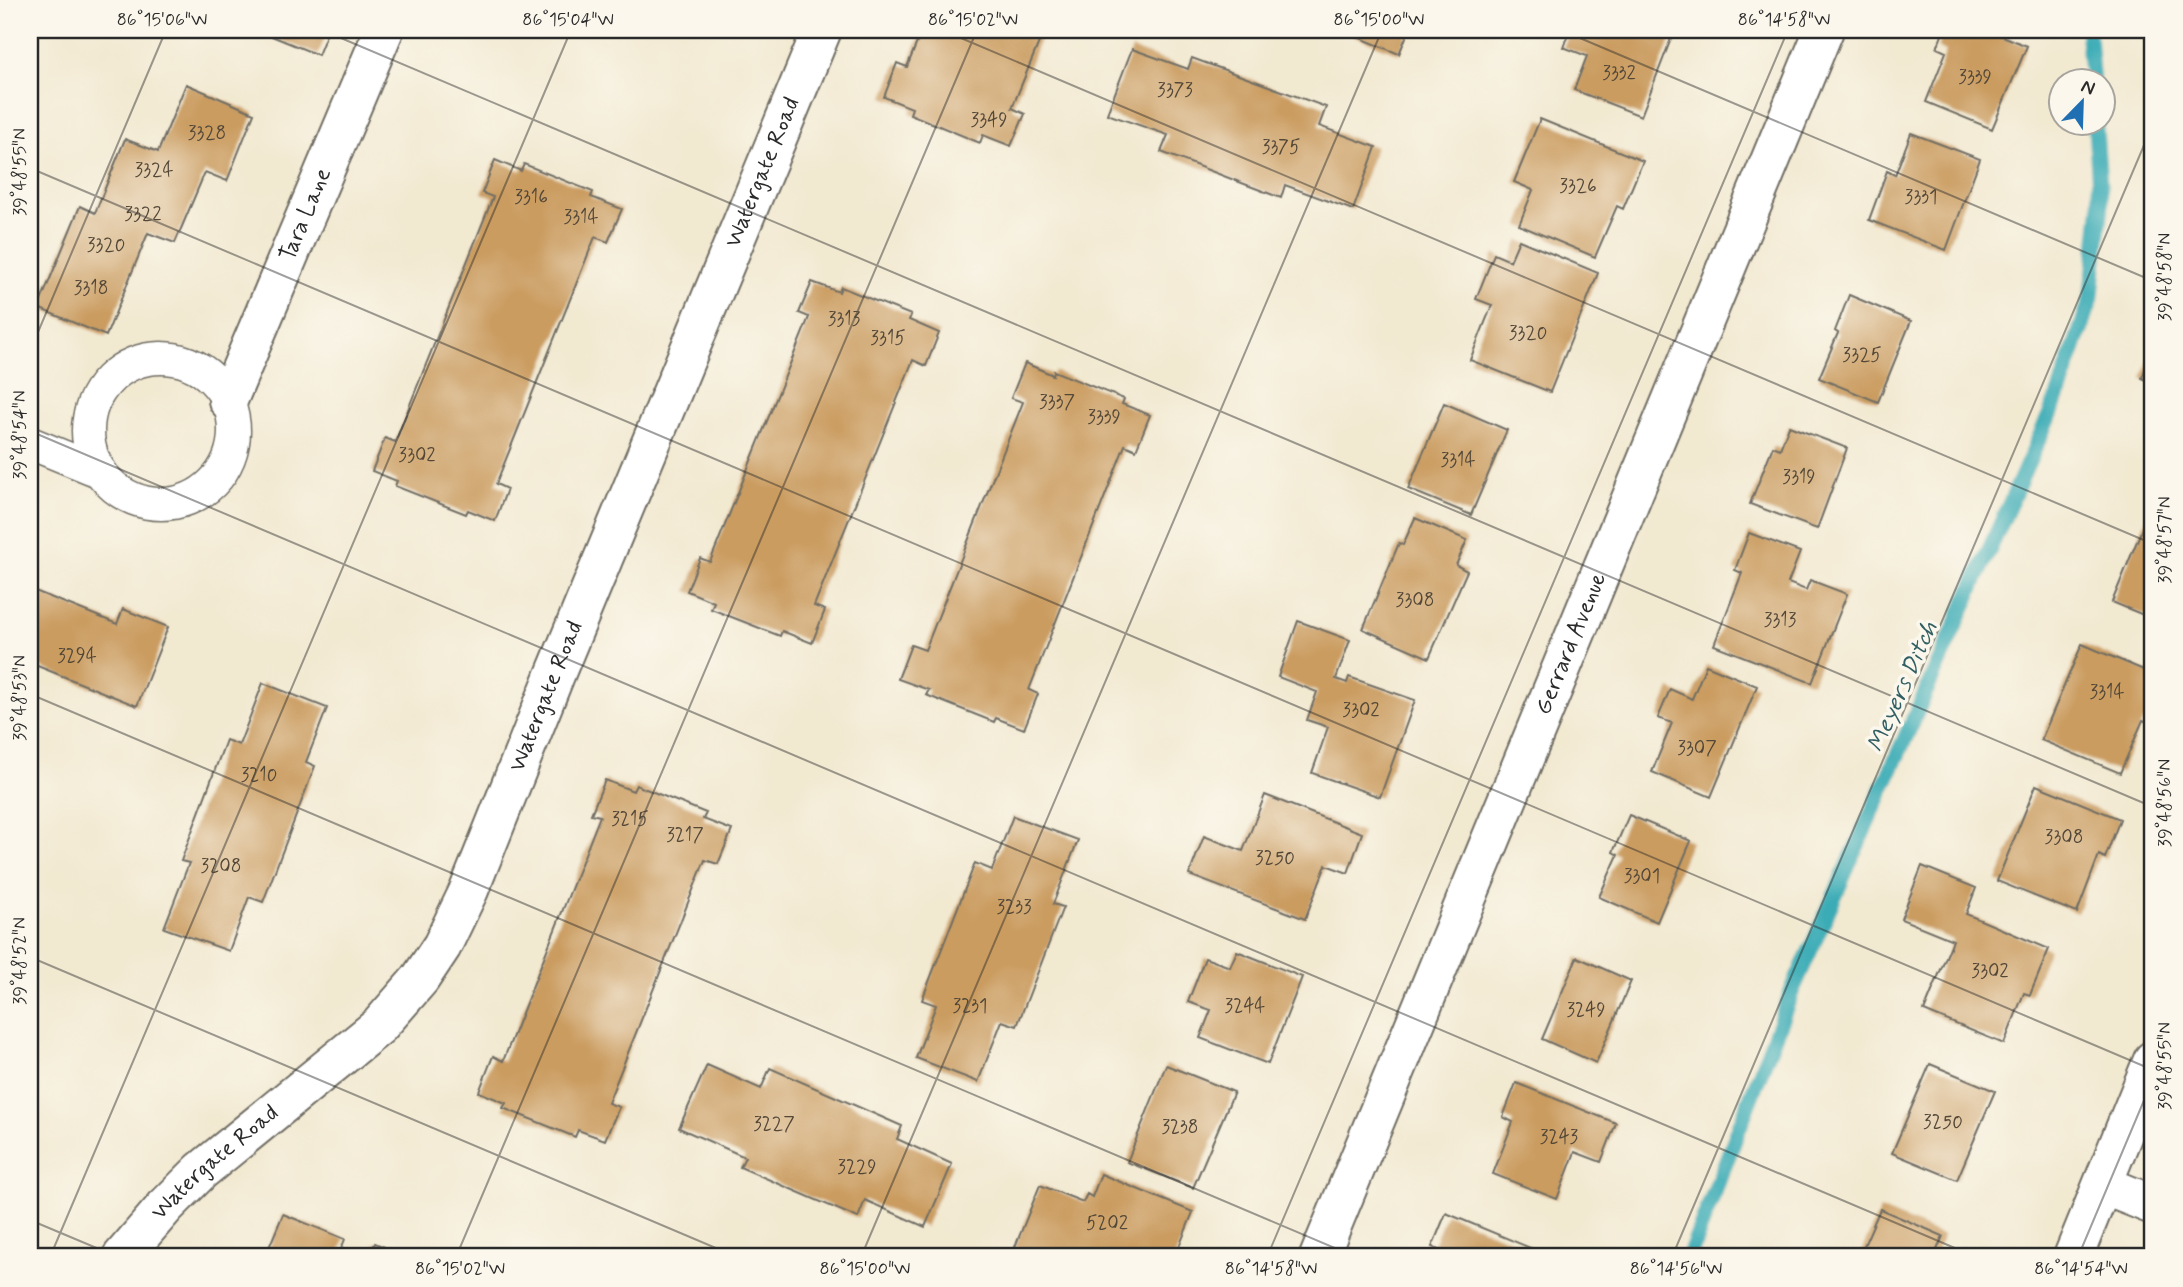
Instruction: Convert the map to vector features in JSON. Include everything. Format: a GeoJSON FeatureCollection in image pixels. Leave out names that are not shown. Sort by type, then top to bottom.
{"type":"FeatureCollection","features":[{"type":"Feature","properties":{"kind":"street","name":"Tara Lane"},"geometry":{"type":"LineString","coordinates":[[228,400],[384,30]]}},
{"type":"Feature","properties":{"kind":"street","name":"Watergate Road"},"geometry":{"type":"LineString","coordinates":[[122,1257],[165,1207],[201,1171],[379,1026],[420,979],[442,946],[469,890],[822,30]]}},
{"type":"Feature","properties":{"kind":"street","name":"Gerrard Avenue"},"geometry":{"type":"LineString","coordinates":[[1319,1257],[1824,30]]}},
{"type":"Feature","properties":{"kind":"street"},"geometry":{"type":"LineString","coordinates":[[2073,1257],[2153,1060]]}},
{"type":"Feature","properties":{"kind":"street"},"geometry":{"type":"LineString","coordinates":[[2103,1185],[2153,1205]]}},
{"type":"Feature","properties":{"kind":"lane"},"geometry":{"type":"LineString","coordinates":[[149,359],[173,359],[196,366],[214,381],[228,400],[234,422],[233,446],[225,468],[210,485],[189,499],[165,504],[140,501],[118,490],[101,472],[90,450],[88,424],[95,400],[108,380],[128,366],[149,359]]}},
{"type":"Feature","properties":{"kind":"lane"},"geometry":{"type":"LineString","coordinates":[[30,443],[101,472]]}},
{"type":"Feature","properties":{"kind":"building"},"geometry":{"type":"Polygon","coordinates":[[[257,30],[328,30],[318,55],[257,30]]]}},
{"type":"Feature","properties":{"kind":"building"},"geometry":{"type":"Polygon","coordinates":[[[922,30],[1044,30],[1012,108],[1025,114],[1011,146],[983,135],[980,143],[910,114],[912,108],[884,97],[897,63],[907,67],[922,30]]]}},
{"type":"Feature","properties":{"kind":"building"},"geometry":{"type":"Polygon","coordinates":[[[1341,30],[1409,30],[1399,54],[1341,30]]]}},
{"type":"Feature","properties":{"kind":"building"},"geometry":{"type":"Polygon","coordinates":[[[1570,30],[1674,31],[1641,116],[1574,90],[1587,56],[1563,47],[1570,30]]]}},
{"type":"Feature","properties":{"kind":"building"},"geometry":{"type":"Polygon","coordinates":[[[1944,30],[1988,30],[2027,46],[1992,129],[1926,102],[1946,52],[1937,48],[1944,30]]]}},
{"type":"Feature","properties":{"kind":"building"},"geometry":{"type":"Polygon","coordinates":[[[1132,49],[1188,69],[1192,58],[1326,107],[1319,126],[1376,147],[1353,210],[1285,185],[1281,198],[1161,152],[1168,135],[1107,114],[1132,49]]]}},
{"type":"Feature","properties":{"kind":"building"},"geometry":{"type":"Polygon","coordinates":[[[186,84],[254,113],[227,181],[205,172],[175,243],[148,233],[106,336],[38,308],[80,206],[95,213],[125,139],[158,152],[186,84]]]}},
{"type":"Feature","properties":{"kind":"building"},"geometry":{"type":"Polygon","coordinates":[[[1540,119],[1643,161],[1623,209],[1617,206],[1595,257],[1519,225],[1533,190],[1514,182],[1540,119]]]}},
{"type":"Feature","properties":{"kind":"building"},"geometry":{"type":"Polygon","coordinates":[[[1911,133],[1980,159],[1946,250],[1869,220],[1887,171],[1895,175],[1911,133]]]}},
{"type":"Feature","properties":{"kind":"building"},"geometry":{"type":"Polygon","coordinates":[[[495,160],[521,171],[524,164],[593,192],[591,197],[622,209],[608,242],[595,237],[496,484],[507,489],[495,521],[468,510],[466,514],[395,486],[397,481],[372,471],[385,438],[395,442],[493,197],[482,193],[495,160]]]}},
{"type":"Feature","properties":{"kind":"building"},"geometry":{"type":"Polygon","coordinates":[[[1519,240],[1598,273],[1550,392],[1470,360],[1492,305],[1476,299],[1494,254],[1510,261],[1519,240]]]}},
{"type":"Feature","properties":{"kind":"building"},"geometry":{"type":"Polygon","coordinates":[[[812,282],[839,292],[841,287],[911,315],[909,320],[939,333],[926,366],[913,360],[814,606],[825,610],[812,643],[782,631],[780,636],[711,609],[714,602],[687,591],[700,558],[710,562],[809,317],[799,313],[812,282]]]}},
{"type":"Feature","properties":{"kind":"building"},"geometry":{"type":"Polygon","coordinates":[[[1849,295],[1911,321],[1878,402],[1819,378],[1838,333],[1835,331],[1849,295]]]}},
{"type":"Feature","properties":{"kind":"building"},"geometry":{"type":"Polygon","coordinates":[[[2153,347],[2153,383],[2142,378],[2153,347]]]}},
{"type":"Feature","properties":{"kind":"building"},"geometry":{"type":"Polygon","coordinates":[[[1025,363],[1053,375],[1054,371],[1124,399],[1122,404],[1150,415],[1136,450],[1125,445],[1029,690],[1038,694],[1024,729],[996,718],[994,722],[926,695],[929,690],[898,679],[911,645],[925,650],[1023,402],[1011,398],[1025,363]]]}},
{"type":"Feature","properties":{"kind":"building"},"geometry":{"type":"Polygon","coordinates":[[[1444,403],[1507,430],[1471,515],[1408,489],[1444,403]]]}},
{"type":"Feature","properties":{"kind":"building"},"geometry":{"type":"Polygon","coordinates":[[[1789,426],[1847,448],[1817,529],[1750,504],[1773,446],[1780,449],[1789,426]]]}},
{"type":"Feature","properties":{"kind":"building"},"geometry":{"type":"Polygon","coordinates":[[[2151,507],[2153,508],[2153,619],[2112,602],[2151,507]]]}},
{"type":"Feature","properties":{"kind":"building"},"geometry":{"type":"Polygon","coordinates":[[[1415,518],[1467,540],[1456,565],[1467,571],[1429,658],[1363,629],[1399,543],[1403,545],[1415,518]]]}},
{"type":"Feature","properties":{"kind":"building"},"geometry":{"type":"Polygon","coordinates":[[[1749,533],[1800,552],[1788,583],[1806,590],[1810,580],[1847,594],[1812,683],[1714,645],[1742,573],[1735,570],[1749,533]]]}},
{"type":"Feature","properties":{"kind":"building"},"geometry":{"type":"Polygon","coordinates":[[[30,589],[117,624],[123,609],[168,627],[137,706],[30,663],[30,589]]]}},
{"type":"Feature","properties":{"kind":"building"},"geometry":{"type":"Polygon","coordinates":[[[1298,621],[1350,640],[1336,679],[1347,683],[1349,677],[1415,700],[1380,797],[1312,773],[1328,727],[1307,720],[1317,692],[1278,677],[1298,621]]]}},
{"type":"Feature","properties":{"kind":"building"},"geometry":{"type":"Polygon","coordinates":[[[2082,644],[2153,674],[2153,710],[2148,722],[2143,720],[2120,773],[2041,740],[2082,644]]]}},
{"type":"Feature","properties":{"kind":"building"},"geometry":{"type":"Polygon","coordinates":[[[1706,665],[1757,686],[1711,797],[1652,772],[1672,723],[1658,718],[1670,689],[1692,699],[1706,665]]]}},
{"type":"Feature","properties":{"kind":"building"},"geometry":{"type":"Polygon","coordinates":[[[263,683],[327,708],[306,762],[315,766],[263,902],[249,897],[229,951],[164,928],[189,863],[181,861],[226,740],[239,745],[263,683]]]}},
{"type":"Feature","properties":{"kind":"building"},"geometry":{"type":"Polygon","coordinates":[[[605,780],[633,791],[636,785],[706,813],[703,819],[732,830],[718,864],[705,860],[608,1103],[619,1107],[605,1140],[578,1130],[575,1137],[503,1108],[506,1103],[479,1092],[493,1056],[503,1061],[600,816],[591,814],[605,780]]]}},
{"type":"Feature","properties":{"kind":"building"},"geometry":{"type":"Polygon","coordinates":[[[2036,785],[2120,819],[2105,858],[2099,855],[2077,913],[1997,881],[2036,785]]]}},
{"type":"Feature","properties":{"kind":"building"},"geometry":{"type":"Polygon","coordinates":[[[1265,795],[1362,833],[1348,873],[1326,865],[1305,919],[1189,875],[1204,836],[1243,851],[1265,795]]]}},
{"type":"Feature","properties":{"kind":"building"},"geometry":{"type":"Polygon","coordinates":[[[1629,815],[1691,841],[1657,922],[1599,897],[1618,855],[1613,852],[1629,815]]]}},
{"type":"Feature","properties":{"kind":"building"},"geometry":{"type":"Polygon","coordinates":[[[1013,816],[1078,840],[1053,904],[1063,907],[1017,1026],[1002,1021],[978,1082],[916,1058],[936,1005],[922,1000],[975,863],[992,870],[1013,816]]]}},
{"type":"Feature","properties":{"kind":"building"},"geometry":{"type":"Polygon","coordinates":[[[1922,866],[1976,888],[1966,914],[2049,949],[2030,995],[2024,993],[2004,1044],[1924,1011],[1953,940],[1901,919],[1922,866]]]}},
{"type":"Feature","properties":{"kind":"building"},"geometry":{"type":"Polygon","coordinates":[[[1237,951],[1302,977],[1268,1064],[1200,1038],[1211,1010],[1188,1002],[1205,958],[1230,967],[1237,951]]]}},
{"type":"Feature","properties":{"kind":"building"},"geometry":{"type":"Polygon","coordinates":[[[1577,957],[1631,981],[1596,1063],[1542,1039],[1577,957]]]}},
{"type":"Feature","properties":{"kind":"building"},"geometry":{"type":"Polygon","coordinates":[[[1930,1064],[1995,1091],[1957,1180],[1892,1153],[1930,1064]]]}},
{"type":"Feature","properties":{"kind":"building"},"geometry":{"type":"Polygon","coordinates":[[[707,1065],[761,1089],[770,1068],[902,1126],[897,1139],[952,1164],[925,1227],[865,1200],[858,1218],[740,1167],[745,1157],[679,1128],[707,1065]]]}},
{"type":"Feature","properties":{"kind":"building"},"geometry":{"type":"Polygon","coordinates":[[[1166,1065],[1234,1092],[1193,1188],[1127,1162],[1166,1065]]]}},
{"type":"Feature","properties":{"kind":"building"},"geometry":{"type":"Polygon","coordinates":[[[1516,1083],[1616,1123],[1601,1162],[1575,1152],[1557,1199],[1493,1174],[1513,1122],[1503,1117],[1516,1083]]]}},
{"type":"Feature","properties":{"kind":"building"},"geometry":{"type":"Polygon","coordinates":[[[1101,1174],[1193,1212],[1175,1257],[1040,1257],[1015,1247],[1040,1185],[1083,1202],[1087,1194],[1092,1197],[1101,1174]]]}},
{"type":"Feature","properties":{"kind":"building"},"geometry":{"type":"Polygon","coordinates":[[[1880,1209],[1943,1236],[1934,1257],[1859,1257],[1880,1209]]]}},
{"type":"Feature","properties":{"kind":"building"},"geometry":{"type":"Polygon","coordinates":[[[1446,1213],[1552,1257],[1447,1257],[1448,1254],[1432,1247],[1446,1213]]]}},
{"type":"Feature","properties":{"kind":"building"},"geometry":{"type":"Polygon","coordinates":[[[283,1214],[345,1239],[338,1257],[265,1257],[283,1214]]]}},
{"type":"Feature","properties":{"kind":"building"},"geometry":{"type":"Polygon","coordinates":[[[375,1243],[396,1252],[394,1257],[369,1257],[375,1243]]]}},
{"type":"Feature","properties":{"kind":"waterway","name":"Meyers Ditch"},"geometry":{"type":"LineString","coordinates":[[2088,30],[2091,66]]}},
{"type":"Feature","properties":{"kind":"waterway","name":"Meyers Ditch"},"geometry":{"type":"LineString","coordinates":[[1689,1257],[1792,991],[2058,396],[2091,299],[2101,208],[2096,136]]}}]}
